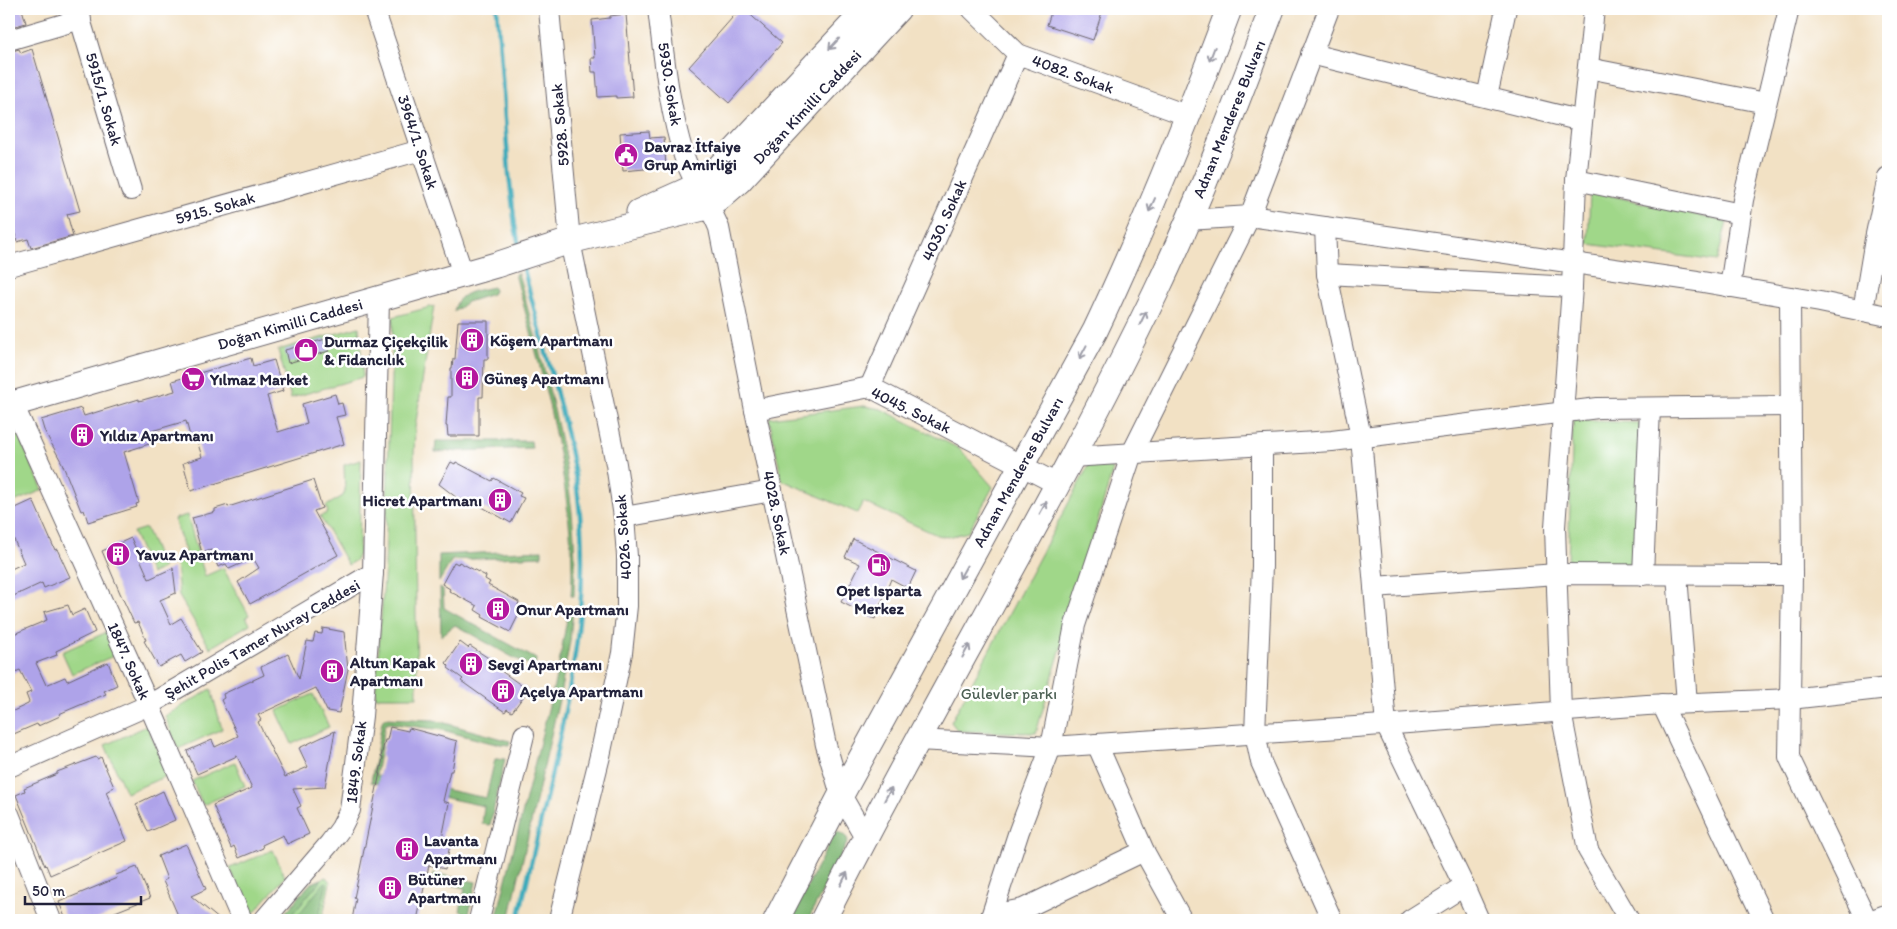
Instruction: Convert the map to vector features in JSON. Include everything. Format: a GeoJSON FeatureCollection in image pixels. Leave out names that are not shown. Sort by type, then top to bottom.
{"type":"FeatureCollection","features":[{"type":"Feature","properties":{"kind":"main road","name":"Doğan Kimilli Caddesi"},"geometry":{"type":"LineString","coordinates":[[703,196],[721,167],[867,9]]}},
{"type":"Feature","properties":{"kind":"main road","name":"Doğan Kimilli Caddesi"},"geometry":{"type":"LineString","coordinates":[[11,404],[496,265],[570,242],[703,196],[728,192],[898,9]]}},
{"type":"Feature","properties":{"kind":"main road","name":"Adnan Menderes Bulvarı"},"geometry":{"type":"LineString","coordinates":[[776,920],[841,795],[1095,331],[1126,266],[1189,116],[1230,9]]}},
{"type":"Feature","properties":{"kind":"main road","name":"Adnan Menderes Bulvarı"},"geometry":{"type":"LineString","coordinates":[[823,920],[917,740],[1096,413],[1156,291],[1188,220],[1227,127],[1272,9]]}},
{"type":"Feature","properties":{"kind":"street","name":"3964/1. Sokak"},"geometry":{"type":"LineString","coordinates":[[374,9],[463,274]]}},
{"type":"Feature","properties":{"kind":"street","name":"5928. Sokak"},"geometry":{"type":"LineString","coordinates":[[549,9],[570,242]]}},
{"type":"Feature","properties":{"kind":"street","name":"5930. Sokak"},"geometry":{"type":"LineString","coordinates":[[658,9],[677,131],[684,156],[703,196]]}},
{"type":"Feature","properties":{"kind":"street","name":"4082. Sokak"},"geometry":{"type":"LineString","coordinates":[[972,9],[1018,54],[1189,116]]}},
{"type":"Feature","properties":{"kind":"street"},"geometry":{"type":"LineString","coordinates":[[1144,850],[1026,915],[991,918],[1019,831],[1051,747],[1075,625],[1132,453],[1250,216],[1329,9]]}},
{"type":"Feature","properties":{"kind":"street"},"geometry":{"type":"LineString","coordinates":[[1487,97],[1506,9]]}},
{"type":"Feature","properties":{"kind":"street"},"geometry":{"type":"LineString","coordinates":[[1594,9],[1576,180],[1572,288],[1555,527],[1560,712],[1588,850],[1629,920]]}},
{"type":"Feature","properties":{"kind":"street"},"geometry":{"type":"LineString","coordinates":[[1730,287],[1741,214],[1789,9]]}},
{"type":"Feature","properties":{"kind":"street"},"geometry":{"type":"LineString","coordinates":[[9,40],[79,14]]}},
{"type":"Feature","properties":{"kind":"street","name":"5915/1. Sokak"},"geometry":{"type":"LineString","coordinates":[[79,14],[130,190]]}},
{"type":"Feature","properties":{"kind":"street","name":"4030. Sokak"},"geometry":{"type":"LineString","coordinates":[[870,387],[1018,54]]}},
{"type":"Feature","properties":{"kind":"street"},"geometry":{"type":"LineString","coordinates":[[1312,54],[1582,121]]}},
{"type":"Feature","properties":{"kind":"street"},"geometry":{"type":"LineString","coordinates":[[1588,68],[1766,103]]}},
{"type":"Feature","properties":{"kind":"street","name":"5915. Sokak"},"geometry":{"type":"LineString","coordinates":[[9,266],[421,150]]}},
{"type":"Feature","properties":{"kind":"street"},"geometry":{"type":"LineString","coordinates":[[1863,311],[1888,177]]}},
{"type":"Feature","properties":{"kind":"street"},"geometry":{"type":"LineString","coordinates":[[1576,180],[1741,214]]}},
{"type":"Feature","properties":{"kind":"street","name":"4028. Sokak"},"geometry":{"type":"LineString","coordinates":[[703,196],[719,228],[755,410],[826,744],[841,795],[865,837]]}},
{"type":"Feature","properties":{"kind":"street"},"geometry":{"type":"LineString","coordinates":[[1188,220],[1250,216],[1730,287],[1888,316]]}},
{"type":"Feature","properties":{"kind":"street"},"geometry":{"type":"LineString","coordinates":[[1325,227],[1327,274],[1361,438],[1386,725],[1479,920]]}},
{"type":"Feature","properties":{"kind":"street","name":"4026. Sokak"},"geometry":{"type":"LineString","coordinates":[[559,920],[604,737],[622,653],[627,606],[627,556],[624,517],[616,464],[570,242]]}},
{"type":"Feature","properties":{"kind":"street"},"geometry":{"type":"LineString","coordinates":[[1327,274],[1572,288]]}},
{"type":"Feature","properties":{"kind":"street"},"geometry":{"type":"LineString","coordinates":[[1790,297],[1792,575],[1790,757],[1866,920]]}},
{"type":"Feature","properties":{"kind":"street","name":"Şehit Polis Tamer Nuray Caddesi"},"geometry":{"type":"LineString","coordinates":[[9,767],[149,705],[373,574],[379,298]]}},
{"type":"Feature","properties":{"kind":"street","name":"4045. Sokak"},"geometry":{"type":"LineString","coordinates":[[755,410],[870,387],[1057,484]]}},
{"type":"Feature","properties":{"kind":"street","name":"1847. Sokak"},"geometry":{"type":"LineString","coordinates":[[11,404],[149,705],[242,920]]}},
{"type":"Feature","properties":{"kind":"street"},"geometry":{"type":"LineString","coordinates":[[1071,458],[1361,438],[1598,408],[1790,406]]}},
{"type":"Feature","properties":{"kind":"street"},"geometry":{"type":"LineString","coordinates":[[1643,575],[1650,408]]}},
{"type":"Feature","properties":{"kind":"street"},"geometry":{"type":"LineString","coordinates":[[1262,445],[1262,566],[1255,733],[1262,762],[1327,918]]}},
{"type":"Feature","properties":{"kind":"street"},"geometry":{"type":"LineString","coordinates":[[624,517],[772,491]]}},
{"type":"Feature","properties":{"kind":"street","name":"1849. Sokak"},"geometry":{"type":"LineString","coordinates":[[264,920],[330,843],[341,828],[350,810],[362,716],[373,574]]}},
{"type":"Feature","properties":{"kind":"street"},"geometry":{"type":"LineString","coordinates":[[1374,587],[1557,574],[1792,575]]}},
{"type":"Feature","properties":{"kind":"street"},"geometry":{"type":"LineString","coordinates":[[1677,575],[1687,704]]}},
{"type":"Feature","properties":{"kind":"street"},"geometry":{"type":"LineString","coordinates":[[917,740],[1051,747],[1386,725],[1662,704],[1790,699],[1888,688]]}},
{"type":"Feature","properties":{"kind":"street"},"geometry":{"type":"LineString","coordinates":[[1662,704],[1764,920]]}},
{"type":"Feature","properties":{"kind":"street"},"geometry":{"type":"LineString","coordinates":[[479,920],[524,735]]}},
{"type":"Feature","properties":{"kind":"street"},"geometry":{"type":"LineString","coordinates":[[1097,744],[1144,850],[1182,920]]}},
{"type":"Feature","properties":{"kind":"street"},"geometry":{"type":"LineString","coordinates":[[9,814],[51,920]]}},
{"type":"Feature","properties":{"kind":"street"},"geometry":{"type":"LineString","coordinates":[[1410,920],[1464,886]]}},
{"type":"Feature","properties":{"kind":"street"},"geometry":{"type":"LineString","coordinates":[[1872,920],[1888,914]]}},
{"type":"Feature","properties":{"kind":"green space"},"geometry":{"type":"Polygon","coordinates":[[[1590,191],[1727,222],[1717,261],[1588,244],[1590,191]]]}},
{"type":"Feature","properties":{"kind":"green space"},"geometry":{"type":"Polygon","coordinates":[[[518,273],[550,392],[567,473],[575,555],[574,596],[571,596],[571,546],[557,440],[515,274],[518,273]]]}},
{"type":"Feature","properties":{"kind":"green space"},"geometry":{"type":"Polygon","coordinates":[[[493,287],[494,291],[492,294],[467,302],[454,312],[456,305],[463,296],[474,291],[493,287]]]}},
{"type":"Feature","properties":{"kind":"green space"},"geometry":{"type":"Polygon","coordinates":[[[434,306],[415,428],[417,697],[375,697],[385,567],[393,317],[434,306]]]}},
{"type":"Feature","properties":{"kind":"green space"},"geometry":{"type":"Polygon","coordinates":[[[359,327],[363,377],[291,398],[278,350],[359,327]]]}},
{"type":"Feature","properties":{"kind":"green space"},"geometry":{"type":"Polygon","coordinates":[[[864,406],[881,409],[960,449],[993,487],[968,532],[948,537],[937,535],[863,502],[857,513],[782,480],[769,418],[864,406]]]}},
{"type":"Feature","properties":{"kind":"green space"},"geometry":{"type":"Polygon","coordinates":[[[1573,420],[1640,423],[1634,564],[1568,562],[1573,420]]]}},
{"type":"Feature","properties":{"kind":"green space"},"geometry":{"type":"Polygon","coordinates":[[[16,430],[43,490],[9,504],[9,432],[16,430]]]}},
{"type":"Feature","properties":{"kind":"green space"},"geometry":{"type":"Polygon","coordinates":[[[436,441],[531,441],[532,448],[435,452],[436,441]]]}},
{"type":"Feature","properties":{"kind":"green space"},"geometry":{"type":"Polygon","coordinates":[[[361,460],[359,554],[356,560],[348,565],[320,516],[328,513],[326,506],[343,496],[345,491],[344,465],[361,460]]]}},
{"type":"Feature","properties":{"kind":"green space","name":"Gülevler parkı"},"geometry":{"type":"Polygon","coordinates":[[[1090,463],[1104,463],[1113,469],[1036,733],[958,731],[951,722],[1090,463]]]}},
{"type":"Feature","properties":{"kind":"green space"},"geometry":{"type":"Polygon","coordinates":[[[187,515],[205,576],[223,568],[249,615],[246,617],[250,624],[210,648],[179,596],[176,563],[181,560],[185,551],[174,519],[187,515]]]}},
{"type":"Feature","properties":{"kind":"green space"},"geometry":{"type":"Polygon","coordinates":[[[146,528],[163,568],[151,574],[133,532],[146,528]]]}},
{"type":"Feature","properties":{"kind":"green space"},"geometry":{"type":"Polygon","coordinates":[[[542,550],[542,556],[452,560],[439,582],[439,555],[542,550]]]}},
{"type":"Feature","properties":{"kind":"green space"},"geometry":{"type":"Polygon","coordinates":[[[440,587],[443,589],[444,608],[536,659],[535,667],[514,658],[455,625],[441,636],[440,587]]]}},
{"type":"Feature","properties":{"kind":"green space"},"geometry":{"type":"Polygon","coordinates":[[[569,608],[573,609],[570,641],[559,700],[509,920],[496,920],[558,669],[569,608]]]}},
{"type":"Feature","properties":{"kind":"green space"},"geometry":{"type":"Polygon","coordinates":[[[107,632],[118,654],[72,674],[62,652],[107,632]]]}},
{"type":"Feature","properties":{"kind":"green space"},"geometry":{"type":"Polygon","coordinates":[[[211,689],[222,729],[178,749],[165,716],[211,689]]]}},
{"type":"Feature","properties":{"kind":"green space"},"geometry":{"type":"Polygon","coordinates":[[[313,694],[329,727],[292,744],[277,711],[313,694]]]}},
{"type":"Feature","properties":{"kind":"green space"},"geometry":{"type":"Polygon","coordinates":[[[384,718],[434,720],[510,741],[509,745],[492,743],[442,730],[388,723],[385,725],[376,775],[486,798],[495,759],[505,759],[490,825],[482,824],[484,806],[371,782],[384,718]]]}},
{"type":"Feature","properties":{"kind":"green space"},"geometry":{"type":"Polygon","coordinates":[[[147,726],[169,775],[126,793],[105,745],[147,726]]]}},
{"type":"Feature","properties":{"kind":"green space"},"geometry":{"type":"Polygon","coordinates":[[[235,762],[245,786],[203,805],[192,781],[235,762]]]}},
{"type":"Feature","properties":{"kind":"green space"},"geometry":{"type":"Polygon","coordinates":[[[835,832],[846,836],[848,841],[808,920],[790,920],[835,832]]]}},
{"type":"Feature","properties":{"kind":"green space"},"geometry":{"type":"Polygon","coordinates":[[[273,850],[285,877],[251,916],[230,868],[273,850]]]}},
{"type":"Feature","properties":{"kind":"green space"},"geometry":{"type":"Polygon","coordinates":[[[433,873],[476,882],[469,914],[460,911],[465,888],[434,881],[432,878],[433,873]]]}},
{"type":"Feature","properties":{"kind":"green space"},"geometry":{"type":"Polygon","coordinates":[[[326,877],[330,882],[322,920],[279,920],[310,884],[326,877]]]}},
{"type":"Feature","properties":{"kind":"green space"},"geometry":{"type":"Polygon","coordinates":[[[322,879],[287,920],[279,920],[310,884],[322,879]]]}},
{"type":"Feature","properties":{"kind":"green space"},"geometry":{"type":"Polygon","coordinates":[[[325,882],[327,883],[318,920],[294,920],[325,882]]]}},
{"type":"Feature","properties":{"kind":"building"},"geometry":{"type":"Polygon","coordinates":[[[9,9],[22,9],[26,23],[9,28],[9,9]]]}},
{"type":"Feature","properties":{"kind":"building"},"geometry":{"type":"Polygon","coordinates":[[[740,9],[744,9],[782,43],[729,103],[689,67],[740,9]]]}},
{"type":"Feature","properties":{"kind":"building"},"geometry":{"type":"Polygon","coordinates":[[[1052,9],[1103,9],[1093,40],[1047,25],[1052,9]]]}},
{"type":"Feature","properties":{"kind":"building"},"geometry":{"type":"Polygon","coordinates":[[[626,14],[633,97],[598,97],[596,72],[592,72],[591,58],[595,58],[592,20],[626,14]]]}},
{"type":"Feature","properties":{"kind":"building"},"geometry":{"type":"Polygon","coordinates":[[[19,49],[21,53],[32,49],[80,211],[67,214],[73,236],[31,248],[28,239],[17,242],[15,234],[9,235],[9,52],[19,49]]]}},
{"type":"Feature","properties":{"kind":"building"},"geometry":{"type":"Polygon","coordinates":[[[649,131],[650,138],[664,137],[666,167],[623,171],[620,133],[649,131]]]}},
{"type":"Feature","properties":{"kind":"building"},"geometry":{"type":"Polygon","coordinates":[[[458,321],[488,321],[488,359],[484,359],[483,397],[479,397],[479,436],[448,436],[446,426],[448,397],[451,397],[451,368],[453,359],[455,359],[458,321]]]}},
{"type":"Feature","properties":{"kind":"building"},"geometry":{"type":"Polygon","coordinates":[[[326,339],[329,351],[288,363],[285,350],[326,339]]]}},
{"type":"Feature","properties":{"kind":"building"},"geometry":{"type":"Polygon","coordinates":[[[251,358],[253,366],[274,360],[283,391],[267,396],[278,432],[307,423],[302,404],[335,394],[338,404],[342,403],[345,415],[336,417],[344,444],[191,491],[183,463],[202,457],[195,434],[190,436],[186,421],[148,432],[152,443],[124,452],[139,503],[136,504],[137,507],[88,522],[84,510],[81,511],[62,463],[44,430],[41,420],[81,408],[84,416],[139,399],[139,401],[175,391],[172,381],[251,358]]]}},
{"type":"Feature","properties":{"kind":"building"},"geometry":{"type":"Polygon","coordinates":[[[451,462],[455,464],[456,462],[492,481],[494,478],[521,493],[519,496],[524,498],[511,523],[475,503],[474,506],[457,498],[439,484],[451,462]]]}},
{"type":"Feature","properties":{"kind":"building"},"geometry":{"type":"Polygon","coordinates":[[[313,480],[322,508],[314,511],[338,555],[250,604],[238,582],[259,568],[253,558],[229,569],[226,564],[218,567],[211,550],[202,553],[192,518],[215,512],[215,509],[228,505],[228,507],[313,480]]]}},
{"type":"Feature","properties":{"kind":"building"},"geometry":{"type":"Polygon","coordinates":[[[33,500],[55,550],[57,549],[70,577],[44,588],[42,583],[9,598],[9,570],[24,563],[9,528],[9,511],[33,500]]]}},
{"type":"Feature","properties":{"kind":"building"},"geometry":{"type":"Polygon","coordinates":[[[131,538],[149,579],[173,568],[176,593],[160,600],[171,624],[181,618],[202,652],[185,662],[181,655],[159,667],[144,641],[146,640],[138,622],[134,623],[120,593],[102,551],[131,538]]]}},
{"type":"Feature","properties":{"kind":"building"},"geometry":{"type":"Polygon","coordinates":[[[853,539],[916,571],[908,588],[891,579],[875,619],[841,602],[860,564],[845,557],[853,539]]]}},
{"type":"Feature","properties":{"kind":"building"},"geometry":{"type":"Polygon","coordinates":[[[454,562],[458,564],[459,562],[486,576],[485,579],[490,582],[488,585],[519,602],[518,605],[522,608],[510,632],[482,617],[483,615],[475,610],[477,606],[449,591],[450,589],[442,584],[454,562]]]}},
{"type":"Feature","properties":{"kind":"building"},"geometry":{"type":"Polygon","coordinates":[[[68,605],[72,615],[85,609],[95,632],[56,651],[57,655],[36,663],[46,685],[65,677],[67,681],[108,662],[117,685],[104,691],[106,694],[59,714],[60,716],[9,736],[9,713],[28,704],[26,694],[31,692],[20,670],[13,673],[9,662],[9,636],[47,620],[44,612],[68,605]]]}},
{"type":"Feature","properties":{"kind":"building"},"geometry":{"type":"Polygon","coordinates":[[[323,628],[344,632],[348,669],[339,713],[327,711],[316,688],[258,715],[261,720],[258,722],[285,777],[308,767],[299,748],[335,731],[325,787],[293,789],[301,806],[297,808],[309,834],[287,844],[283,835],[262,845],[263,848],[239,858],[234,846],[231,848],[213,805],[252,788],[237,756],[197,774],[187,751],[212,740],[215,747],[238,736],[221,700],[224,698],[223,694],[264,675],[261,667],[288,654],[299,679],[307,641],[313,642],[315,633],[322,634],[323,628]]]}},
{"type":"Feature","properties":{"kind":"building"},"geometry":{"type":"Polygon","coordinates":[[[460,642],[468,648],[470,646],[496,663],[494,666],[528,690],[512,712],[507,709],[505,712],[461,681],[463,679],[448,668],[449,666],[446,663],[460,642]]]}},
{"type":"Feature","properties":{"kind":"building"},"geometry":{"type":"Polygon","coordinates":[[[390,727],[408,731],[409,728],[457,741],[452,771],[450,771],[443,801],[449,803],[441,844],[450,845],[445,869],[429,865],[417,920],[352,920],[356,898],[354,898],[383,758],[381,757],[390,727]]]}},
{"type":"Feature","properties":{"kind":"building"},"geometry":{"type":"Polygon","coordinates":[[[96,757],[97,759],[101,757],[114,787],[106,792],[127,841],[50,875],[16,795],[25,791],[24,788],[57,774],[57,772],[96,757]]]}},
{"type":"Feature","properties":{"kind":"building"},"geometry":{"type":"Polygon","coordinates":[[[163,791],[175,820],[148,832],[136,804],[163,791]]]}},
{"type":"Feature","properties":{"kind":"building"},"geometry":{"type":"Polygon","coordinates":[[[186,844],[206,889],[191,896],[220,920],[180,920],[163,881],[167,879],[158,856],[186,844]]]}},
{"type":"Feature","properties":{"kind":"building"},"geometry":{"type":"Polygon","coordinates":[[[137,867],[150,898],[95,920],[66,920],[59,902],[117,878],[116,875],[137,867]]]}},
{"type":"Feature","properties":{"kind":"waterway"},"geometry":{"type":"LineString","coordinates":[[497,9],[509,174],[515,226],[520,250]]}},
{"type":"Feature","properties":{"kind":"waterway"},"geometry":{"type":"LineString","coordinates":[[518,920],[567,703],[578,630],[582,557],[576,481],[571,454],[523,265]]}},
{"type":"Feature","properties":{"kind":"place","name":"Davraz İtfaiye Grup Amirliği"},"geometry":{"type":"Point","coordinates":[626,155]}},
{"type":"Feature","properties":{"kind":"place","name":"Köşem Apartmanı"},"geometry":{"type":"Point","coordinates":[472,340]}},
{"type":"Feature","properties":{"kind":"place","name":"Durmaz Çiçekçilik & Fidancılık"},"geometry":{"type":"Point","coordinates":[306,350]}},
{"type":"Feature","properties":{"kind":"place","name":"Güneş Apartmanı"},"geometry":{"type":"Point","coordinates":[467,378]}},
{"type":"Feature","properties":{"kind":"place","name":"Yılmaz Market"},"geometry":{"type":"Point","coordinates":[193,379]}},
{"type":"Feature","properties":{"kind":"place","name":"Yıldız Apartmanı"},"geometry":{"type":"Point","coordinates":[82,435]}},
{"type":"Feature","properties":{"kind":"place","name":"Hicret Apartmanı"},"geometry":{"type":"Point","coordinates":[500,500]}},
{"type":"Feature","properties":{"kind":"place","name":"Yavuz Apartmanı"},"geometry":{"type":"Point","coordinates":[118,554]}},
{"type":"Feature","properties":{"kind":"place","name":"Opet Isparta Merkez"},"geometry":{"type":"Point","coordinates":[879,565]}},
{"type":"Feature","properties":{"kind":"place","name":"Onur Apartmanı"},"geometry":{"type":"Point","coordinates":[498,609]}},
{"type":"Feature","properties":{"kind":"place","name":"Sevgi Apartmanı"},"geometry":{"type":"Point","coordinates":[471,664]}},
{"type":"Feature","properties":{"kind":"place","name":"Altun Kapak Apartmanı"},"geometry":{"type":"Point","coordinates":[332,671]}},
{"type":"Feature","properties":{"kind":"place","name":"Açelya Apartmanı"},"geometry":{"type":"Point","coordinates":[503,691]}},
{"type":"Feature","properties":{"kind":"place","name":"Lavanta Apartmanı"},"geometry":{"type":"Point","coordinates":[407,849]}},
{"type":"Feature","properties":{"kind":"place","name":"Bütüner Apartmanı"},"geometry":{"type":"Point","coordinates":[390,888]}}]}
